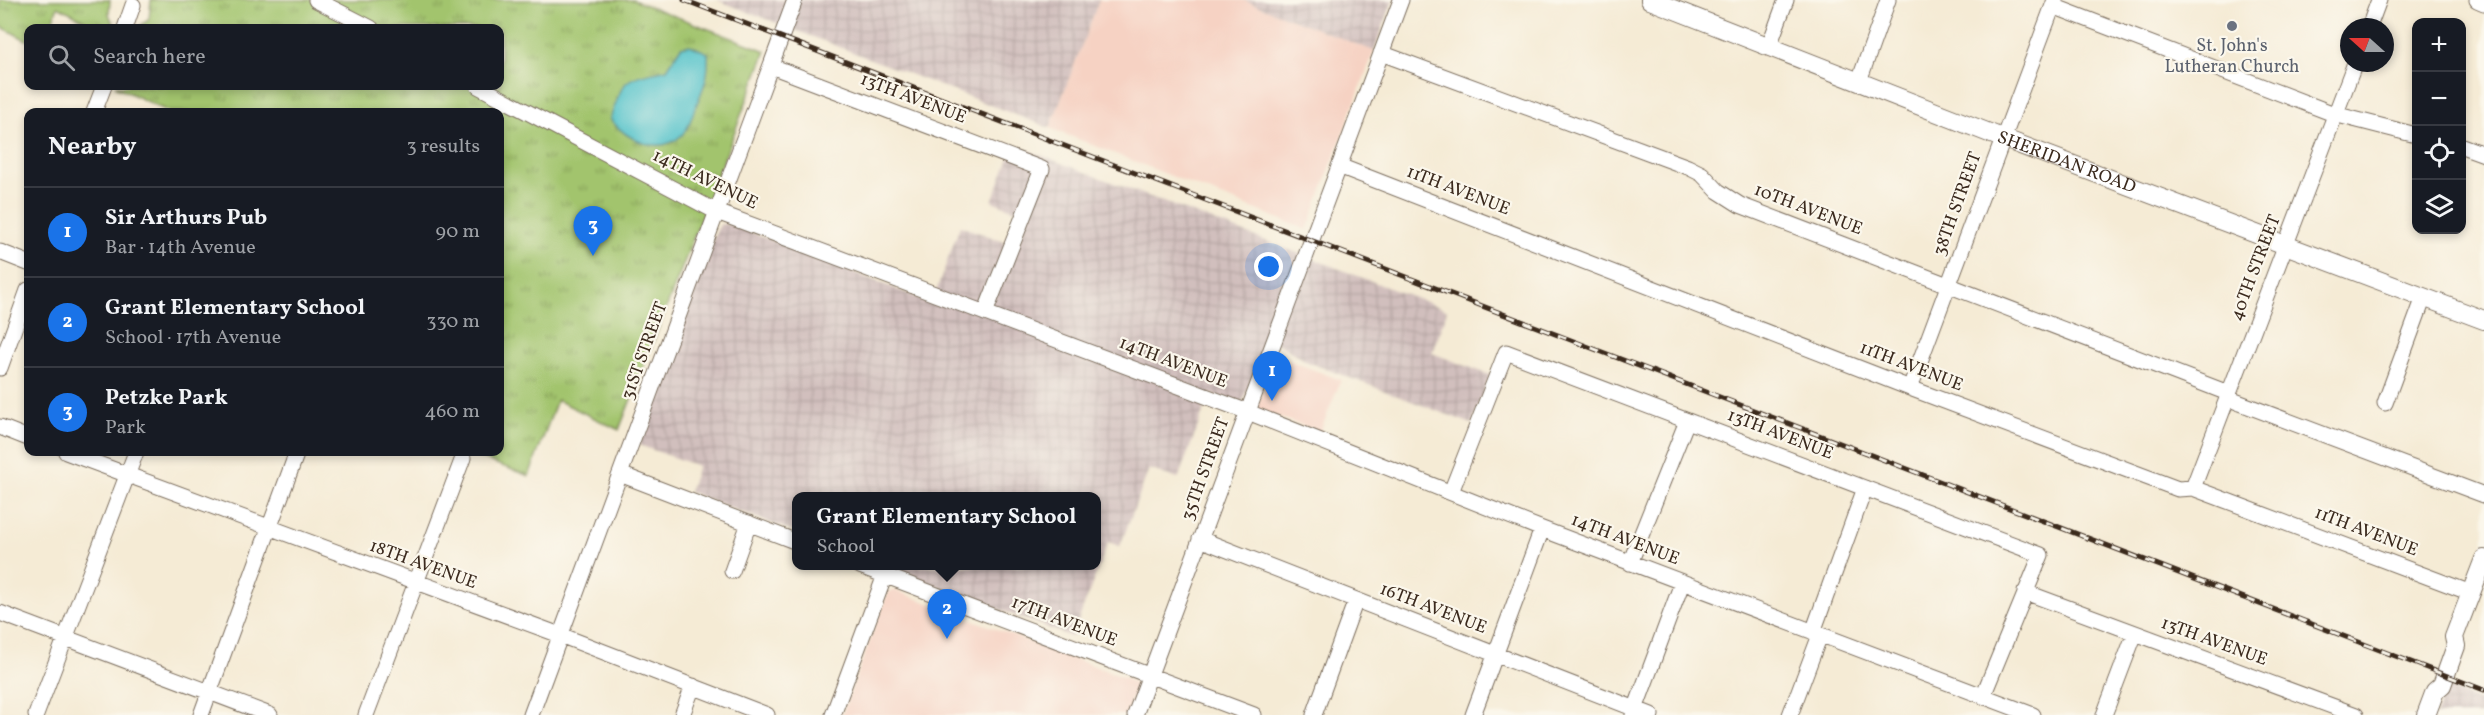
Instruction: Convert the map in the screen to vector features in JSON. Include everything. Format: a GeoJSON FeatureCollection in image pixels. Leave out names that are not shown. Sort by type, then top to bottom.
{"type":"FeatureCollection","features":[{"type":"Feature","properties":{"kind":"main road","name":"SHERIDAN ROAD"},"geometry":{"type":"LineString","coordinates":[[1650,0],[2002,138],[2484,320]]}},
{"type":"Feature","properties":{"kind":"main road"},"geometry":{"type":"LineString","coordinates":[[2426,715],[2434,691],[2433,681],[2443,652],[2447,643],[2454,637],[2484,559]]}},
{"type":"Feature","properties":{"kind":"street"},"geometry":{"type":"LineString","coordinates":[[316,0],[363,24]]}},
{"type":"Feature","properties":{"kind":"street","name":"31ST STREET"},"geometry":{"type":"LineString","coordinates":[[531,715],[795,0]]}},
{"type":"Feature","properties":{"kind":"street","name":"35TH STREET"},"geometry":{"type":"LineString","coordinates":[[1135,715],[1401,0]]}},
{"type":"Feature","properties":{"kind":"street"},"geometry":{"type":"LineString","coordinates":[[1769,46],[1786,0]]}},
{"type":"Feature","properties":{"kind":"street"},"geometry":{"type":"LineString","coordinates":[[1859,81],[1888,0]]}},
{"type":"Feature","properties":{"kind":"street"},"geometry":{"type":"LineString","coordinates":[[2372,18],[2379,0]]}},
{"type":"Feature","properties":{"kind":"street"},"geometry":{"type":"LineString","coordinates":[[2477,0],[2484,3]]}},
{"type":"Feature","properties":{"kind":"street"},"geometry":{"type":"LineString","coordinates":[[2054,3],[2334,114],[2412,134]]}},
{"type":"Feature","properties":{"kind":"street","name":"38TH STREET"},"geometry":{"type":"LineString","coordinates":[[1910,388],[2054,3]]}},
{"type":"Feature","properties":{"kind":"street"},"geometry":{"type":"LineString","coordinates":[[126,24],[133,4]]}},
{"type":"Feature","properties":{"kind":"street","name":"10TH AVENUE"},"geometry":{"type":"LineString","coordinates":[[1381,53],[1688,167],[1702,174],[1718,191],[1740,205],[2484,495]]}},
{"type":"Feature","properties":{"kind":"street","name":"13TH AVENUE"},"geometry":{"type":"LineString","coordinates":[[771,66],[1042,169],[985,313]]}},
{"type":"Feature","properties":{"kind":"street","name":"40TH STREET"},"geometry":{"type":"LineString","coordinates":[[2185,488],[2227,396],[2351,72]]}},
{"type":"Feature","properties":{"kind":"street"},"geometry":{"type":"LineString","coordinates":[[96,108],[102,90]]}},
{"type":"Feature","properties":{"kind":"street","name":"14TH AVENUE"},"geometry":{"type":"LineString","coordinates":[[486,90],[717,212],[1248,412],[1542,530],[2033,715]]}},
{"type":"Feature","properties":{"kind":"street"},"geometry":{"type":"LineString","coordinates":[[2466,147],[2484,154]]}},
{"type":"Feature","properties":{"kind":"street","name":"11TH AVENUE"},"geometry":{"type":"LineString","coordinates":[[1339,166],[1910,388],[2471,593]]}},
{"type":"Feature","properties":{"kind":"street"},"geometry":{"type":"LineString","coordinates":[[0,252],[24,261]]}},
{"type":"Feature","properties":{"kind":"street"},"geometry":{"type":"LineString","coordinates":[[2385,403],[2424,297]]}},
{"type":"Feature","properties":{"kind":"street"},"geometry":{"type":"LineString","coordinates":[[0,368],[24,301]]}},
{"type":"Feature","properties":{"kind":"street","name":"13TH AVENUE"},"geometry":{"type":"LineString","coordinates":[[1451,492],[1506,352],[2041,555],[2025,592],[2356,715]]}},
{"type":"Feature","properties":{"kind":"street"},"geometry":{"type":"LineString","coordinates":[[1630,563],[1687,421]]}},
{"type":"Feature","properties":{"kind":"street"},"geometry":{"type":"LineString","coordinates":[[0,428],[24,437]]}},
{"type":"Feature","properties":{"kind":"street","name":"18TH AVENUE"},"geometry":{"type":"LineString","coordinates":[[77,456],[560,635],[767,715]]}},
{"type":"Feature","properties":{"kind":"street"},"geometry":{"type":"LineString","coordinates":[[36,715],[135,456]]}},
{"type":"Feature","properties":{"kind":"street"},"geometry":{"type":"LineString","coordinates":[[201,715],[271,529],[296,456]]}},
{"type":"Feature","properties":{"kind":"street"},"geometry":{"type":"LineString","coordinates":[[366,715],[463,458]]}},
{"type":"Feature","properties":{"kind":"street"},"geometry":{"type":"LineString","coordinates":[[620,474],[792,540]]}},
{"type":"Feature","properties":{"kind":"street"},"geometry":{"type":"LineString","coordinates":[[1790,715],[1865,488]]}},
{"type":"Feature","properties":{"kind":"street"},"geometry":{"type":"LineString","coordinates":[[732,571],[749,523]]}},
{"type":"Feature","properties":{"kind":"street"},"geometry":{"type":"LineString","coordinates":[[1473,715],[1542,530]]}},
{"type":"Feature","properties":{"kind":"street","name":"16TH AVENUE"},"geometry":{"type":"LineString","coordinates":[[1200,539],[1496,654],[1634,712],[1651,715]]}},
{"type":"Feature","properties":{"kind":"street","name":"17TH AVENUE"},"geometry":{"type":"LineString","coordinates":[[871,570],[1254,715]]}},
{"type":"Feature","properties":{"kind":"street"},"geometry":{"type":"LineString","coordinates":[[833,715],[885,575]]}},
{"type":"Feature","properties":{"kind":"street"},"geometry":{"type":"LineString","coordinates":[[1634,712],[1682,583]]}},
{"type":"Feature","properties":{"kind":"street"},"geometry":{"type":"LineString","coordinates":[[1983,696],[2025,592]]}},
{"type":"Feature","properties":{"kind":"street"},"geometry":{"type":"LineString","coordinates":[[1314,715],[1356,600]]}},
{"type":"Feature","properties":{"kind":"street"},"geometry":{"type":"LineString","coordinates":[[0,613],[270,715]]}},
{"type":"Feature","properties":{"kind":"street"},"geometry":{"type":"LineString","coordinates":[[2104,715],[2135,633]]}},
{"type":"Feature","properties":{"kind":"street"},"geometry":{"type":"LineString","coordinates":[[682,715],[693,686]]}},
{"type":"Feature","properties":{"kind":"shaded area"},"geometry":{"type":"Polygon","coordinates":[[[717,0],[1099,0],[1050,128],[717,0]]]}},
{"type":"Feature","properties":{"kind":"shaded area"},"geometry":{"type":"Polygon","coordinates":[[[1099,0],[1243,0],[1374,51],[1307,230],[1050,128],[1099,0]]]}},
{"type":"Feature","properties":{"kind":"shaded area"},"geometry":{"type":"Polygon","coordinates":[[[1243,0],[1393,0],[1374,51],[1243,0]]]}},
{"type":"Feature","properties":{"kind":"shaded area"},"geometry":{"type":"Polygon","coordinates":[[[1014,145],[1447,310],[1432,353],[1490,375],[1472,424],[1308,362],[1267,337],[1242,403],[1210,394],[1178,479],[1149,469],[1120,546],[1108,542],[1101,560],[1101,492],[792,492],[792,531],[689,492],[698,466],[639,445],[721,224],[732,225],[932,303],[960,226],[1017,246],[1028,215],[992,201],[1014,145]]]}},
{"type":"Feature","properties":{"kind":"shaded area"},"geometry":{"type":"Polygon","coordinates":[[[1277,356],[1341,380],[1320,432],[1256,409],[1277,356]]]}},
{"type":"Feature","properties":{"kind":"shaded area"},"geometry":{"type":"Polygon","coordinates":[[[894,570],[1097,570],[1072,637],[894,570]]]}},
{"type":"Feature","properties":{"kind":"shaded area"},"geometry":{"type":"Polygon","coordinates":[[[894,590],[1128,679],[1136,687],[1127,715],[842,715],[885,600],[889,592],[894,590]]]}},
{"type":"Feature","properties":{"kind":"shaded area"},"geometry":{"type":"Polygon","coordinates":[[[2447,687],[2484,703],[2484,715],[2436,715],[2447,687]]]}},
{"type":"Feature","properties":{"kind":"green space"},"geometry":{"type":"Polygon","coordinates":[[[0,0],[110,0],[109,14],[113,24],[92,24],[58,6],[51,24],[24,24],[24,39],[0,26],[0,0]]]}},
{"type":"Feature","properties":{"kind":"green space"},"geometry":{"type":"Polygon","coordinates":[[[151,0],[633,0],[766,51],[619,430],[557,400],[529,476],[475,456],[504,456],[504,108],[161,108],[123,90],[504,90],[504,24],[143,24],[149,19],[151,0]]]}},
{"type":"Feature","properties":{"kind":"water"},"geometry":{"type":"Polygon","coordinates":[[[690,45],[708,53],[708,68],[704,86],[690,122],[682,135],[663,145],[654,145],[634,139],[617,127],[610,119],[623,87],[634,78],[667,69],[681,47],[690,45]]]}},
{"type":"Feature","properties":{"kind":"railway"},"geometry":{"type":"LineString","coordinates":[[684,0],[2484,690]]}},
{"type":"Feature","properties":{"kind":"place","name":"St. John's Lutheran Church"},"geometry":{"type":"Point","coordinates":[2232,26]}},
{"type":"Feature","properties":{"kind":"place","name":"Petzke Park"},"geometry":{"type":"Point","coordinates":[593,256]}},
{"type":"Feature","properties":{"kind":"place","name":"Sir Arthurs Pub"},"geometry":{"type":"Point","coordinates":[1272,401]}},
{"type":"Feature","properties":{"kind":"place","name":"Grant Elementary School"},"geometry":{"type":"Point","coordinates":[947,639]}}]}
